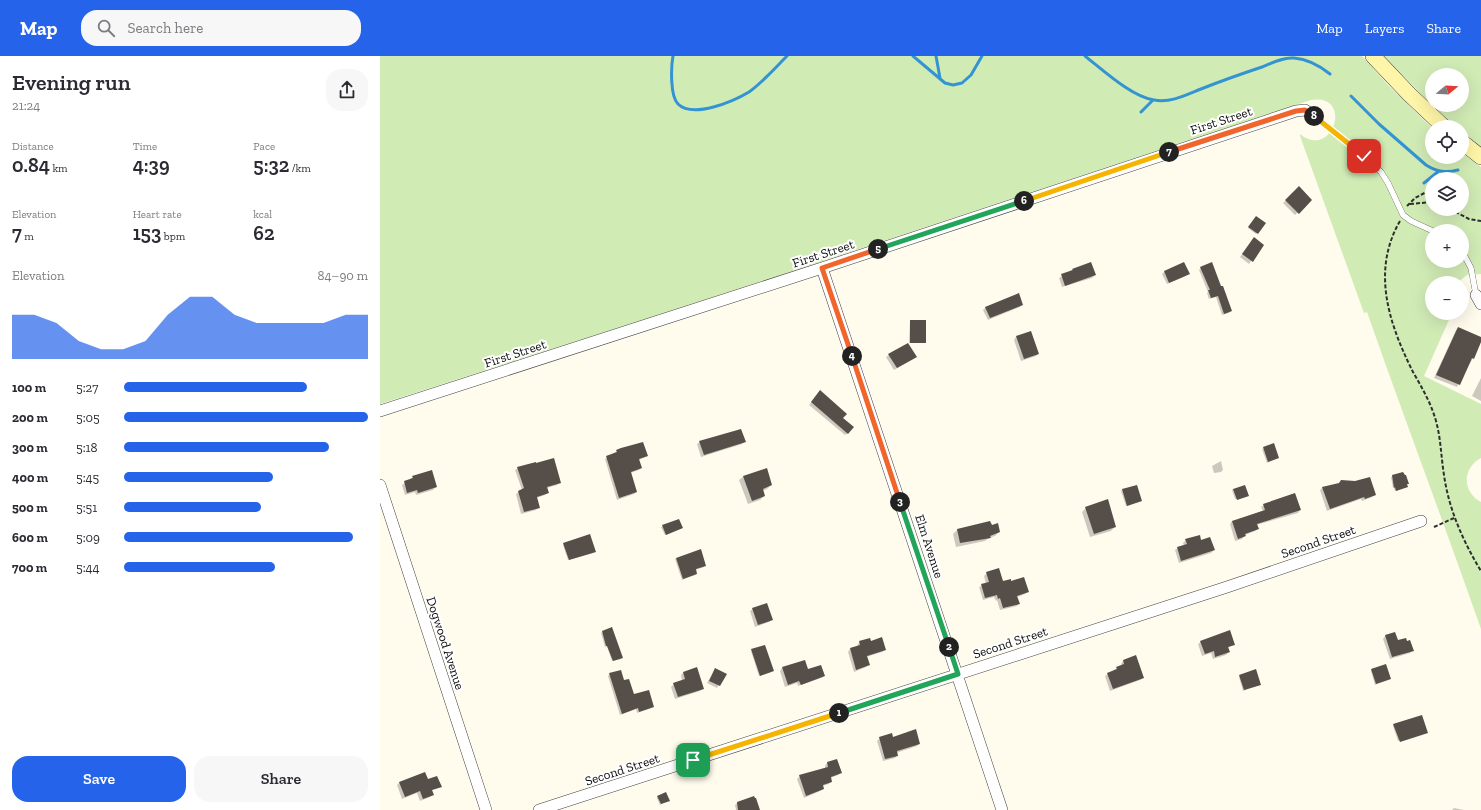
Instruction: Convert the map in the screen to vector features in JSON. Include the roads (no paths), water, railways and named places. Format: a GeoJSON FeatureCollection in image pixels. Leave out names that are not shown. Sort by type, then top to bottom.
{"type":"FeatureCollection","features":[{"type":"Feature","properties":{"kind":"main road"},"geometry":{"type":"LineString","coordinates":[[1373,56],[1409,94],[1437,120]]}},
{"type":"Feature","properties":{"kind":"main road"},"geometry":{"type":"LineString","coordinates":[[1469,148],[1481,157]]}},
{"type":"Feature","properties":{"kind":"street","name":"First Street"},"geometry":{"type":"LineString","coordinates":[[380,411],[822,268],[1296,111],[1305,110],[1317,118]]}},
{"type":"Feature","properties":{"kind":"street","name":"Elm Avenue"},"geometry":{"type":"LineString","coordinates":[[822,268],[1002,810]]}},
{"type":"Feature","properties":{"kind":"street","name":"Dogwood Avenue"},"geometry":{"type":"LineString","coordinates":[[380,485],[486,810]]}},
{"type":"Feature","properties":{"kind":"street","name":"Second Street"},"geometry":{"type":"LineString","coordinates":[[539,810],[958,674],[1421,521]]}},
{"type":"Feature","properties":{"kind":"lane"},"geometry":{"type":"LineString","coordinates":[[1317,118],[1381,172],[1388,183],[1403,215],[1411,222],[1425,228]]}},
{"type":"Feature","properties":{"kind":"lane"},"geometry":{"type":"LineString","coordinates":[[1469,264],[1479,300]]}},
{"type":"Feature","properties":{"kind":"waterway"},"geometry":{"type":"LineString","coordinates":[[673,56],[672,88],[675,100],[678,104],[685,108],[693,110],[724,104],[749,92],[787,56]]}},
{"type":"Feature","properties":{"kind":"waterway"},"geometry":{"type":"LineString","coordinates":[[913,56],[945,83],[953,85],[962,83],[971,75],[982,56]]}},
{"type":"Feature","properties":{"kind":"waterway"},"geometry":{"type":"LineString","coordinates":[[936,56],[940,78]]}},
{"type":"Feature","properties":{"kind":"waterway"},"geometry":{"type":"LineString","coordinates":[[1085,56],[1136,94],[1145,98],[1160,101],[1178,98],[1286,58],[1308,61],[1330,74]]}},
{"type":"Feature","properties":{"kind":"waterway"},"geometry":{"type":"LineString","coordinates":[[1351,96],[1379,124],[1426,165],[1442,171],[1458,170]]}},
{"type":"Feature","properties":{"kind":"waterway"},"geometry":{"type":"LineString","coordinates":[[1141,112],[1153,100]]}},
{"type":"Feature","properties":{"kind":"waterway"},"geometry":{"type":"LineString","coordinates":[[1424,183],[1439,171]]}}]}
